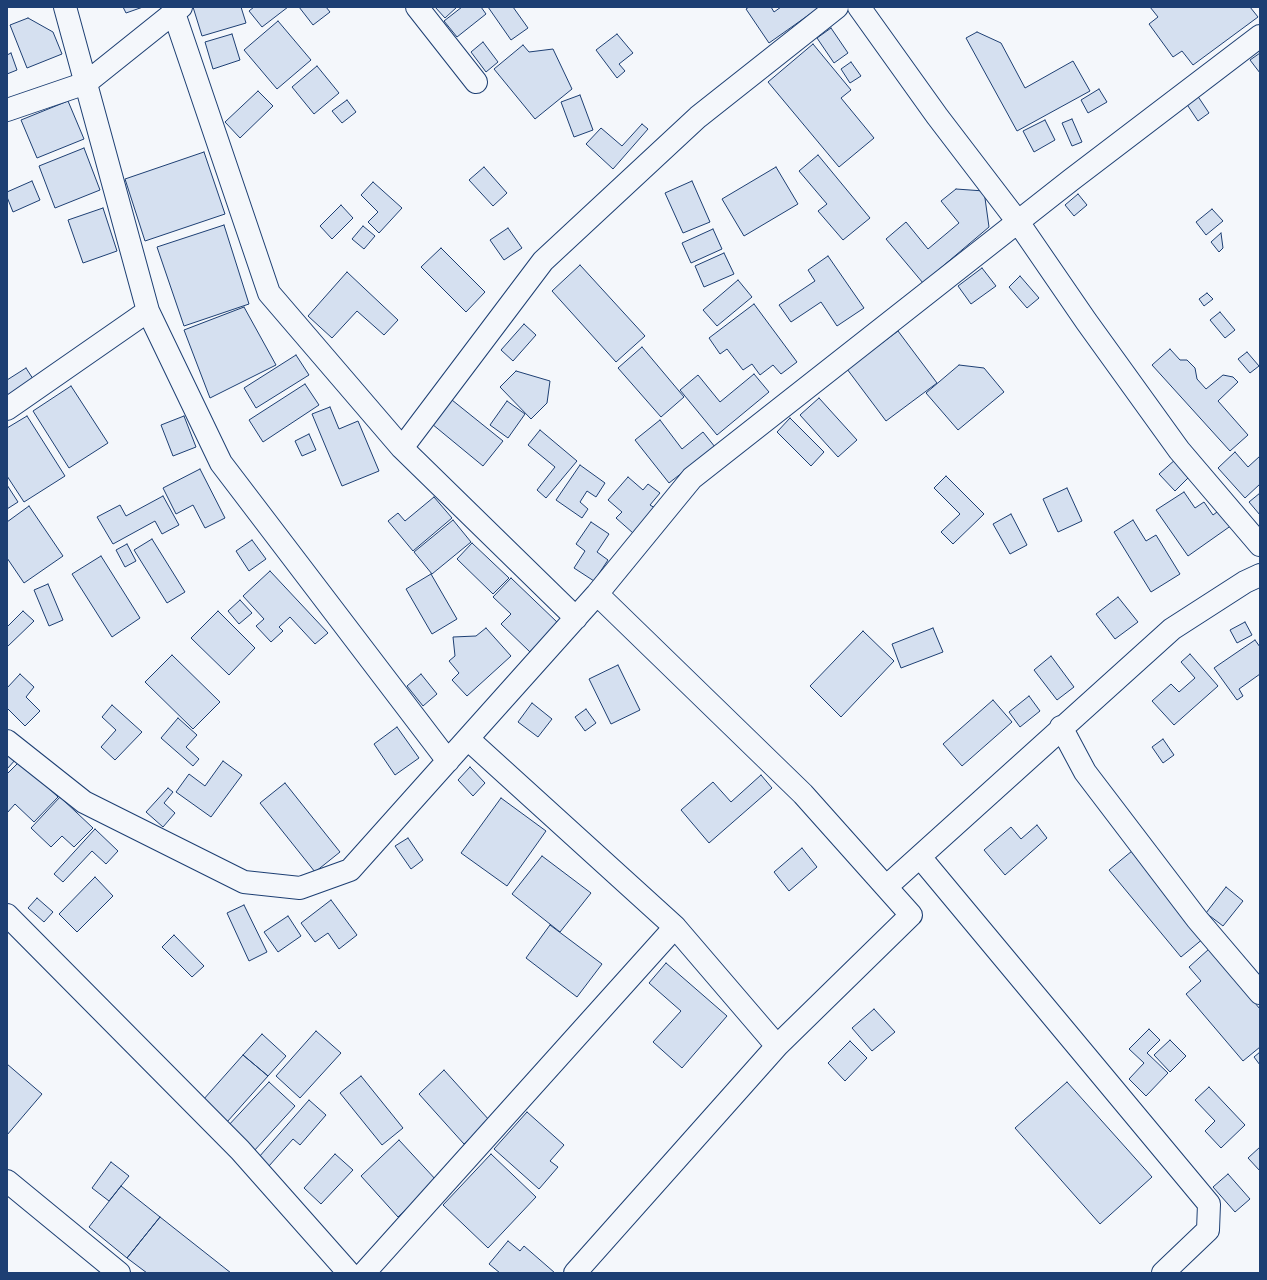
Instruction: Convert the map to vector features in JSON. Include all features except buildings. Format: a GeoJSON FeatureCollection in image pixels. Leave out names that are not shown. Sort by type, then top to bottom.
{"type":"FeatureCollection","features":[{"type":"Feature","properties":{"kind":"street"},"geometry":{"type":"LineString","coordinates":[[65,7],[148,311],[220,463],[448,761]]}},
{"type":"Feature","properties":{"kind":"street"},"geometry":{"type":"LineString","coordinates":[[417,7],[476,82]]}},
{"type":"Feature","properties":{"kind":"street"},"geometry":{"type":"LineString","coordinates":[[402,448],[543,261],[698,117],[837,7]]}},
{"type":"Feature","properties":{"kind":"street"},"geometry":{"type":"LineString","coordinates":[[859,7],[937,116],[1018,222],[1086,322],[1180,450],[1260,545]]}},
{"type":"Feature","properties":{"kind":"street"},"geometry":{"type":"LineString","coordinates":[[7,110],[86,83],[177,10],[269,293],[402,448],[576,618]]}},
{"type":"Feature","properties":{"kind":"street"},"geometry":{"type":"LineString","coordinates":[[7,741],[84,802],[244,882],[300,888],[350,870],[597,594],[692,478],[1018,222],[1260,36]]}},
{"type":"Feature","properties":{"kind":"street"},"geometry":{"type":"LineString","coordinates":[[7,409],[148,311]]}},
{"type":"Feature","properties":{"kind":"street"},"geometry":{"type":"LineString","coordinates":[[886,887],[1061,727],[1172,629],[1245,582],[1260,575]]}},
{"type":"Feature","properties":{"kind":"street"},"geometry":{"type":"LineString","coordinates":[[575,1273],[777,1046],[911,915],[803,794],[597,594]]}},
{"type":"Feature","properties":{"kind":"street"},"geometry":{"type":"LineString","coordinates":[[1061,727],[1090,778],[1197,920],[1260,994]]}},
{"type":"Feature","properties":{"kind":"street"},"geometry":{"type":"LineString","coordinates":[[468,739],[675,927],[777,1046]]}},
{"type":"Feature","properties":{"kind":"street"},"geometry":{"type":"LineString","coordinates":[[920,857],[1209,1204],[1208,1230],[1163,1273]]}},
{"type":"Feature","properties":{"kind":"street"},"geometry":{"type":"LineString","coordinates":[[7,915],[240,1150],[349,1273]]}},
{"type":"Feature","properties":{"kind":"street"},"geometry":{"type":"LineString","coordinates":[[364,1273],[675,927]]}},
{"type":"Feature","properties":{"kind":"street"},"geometry":{"type":"LineString","coordinates":[[7,1180],[119,1273]]}}]}
